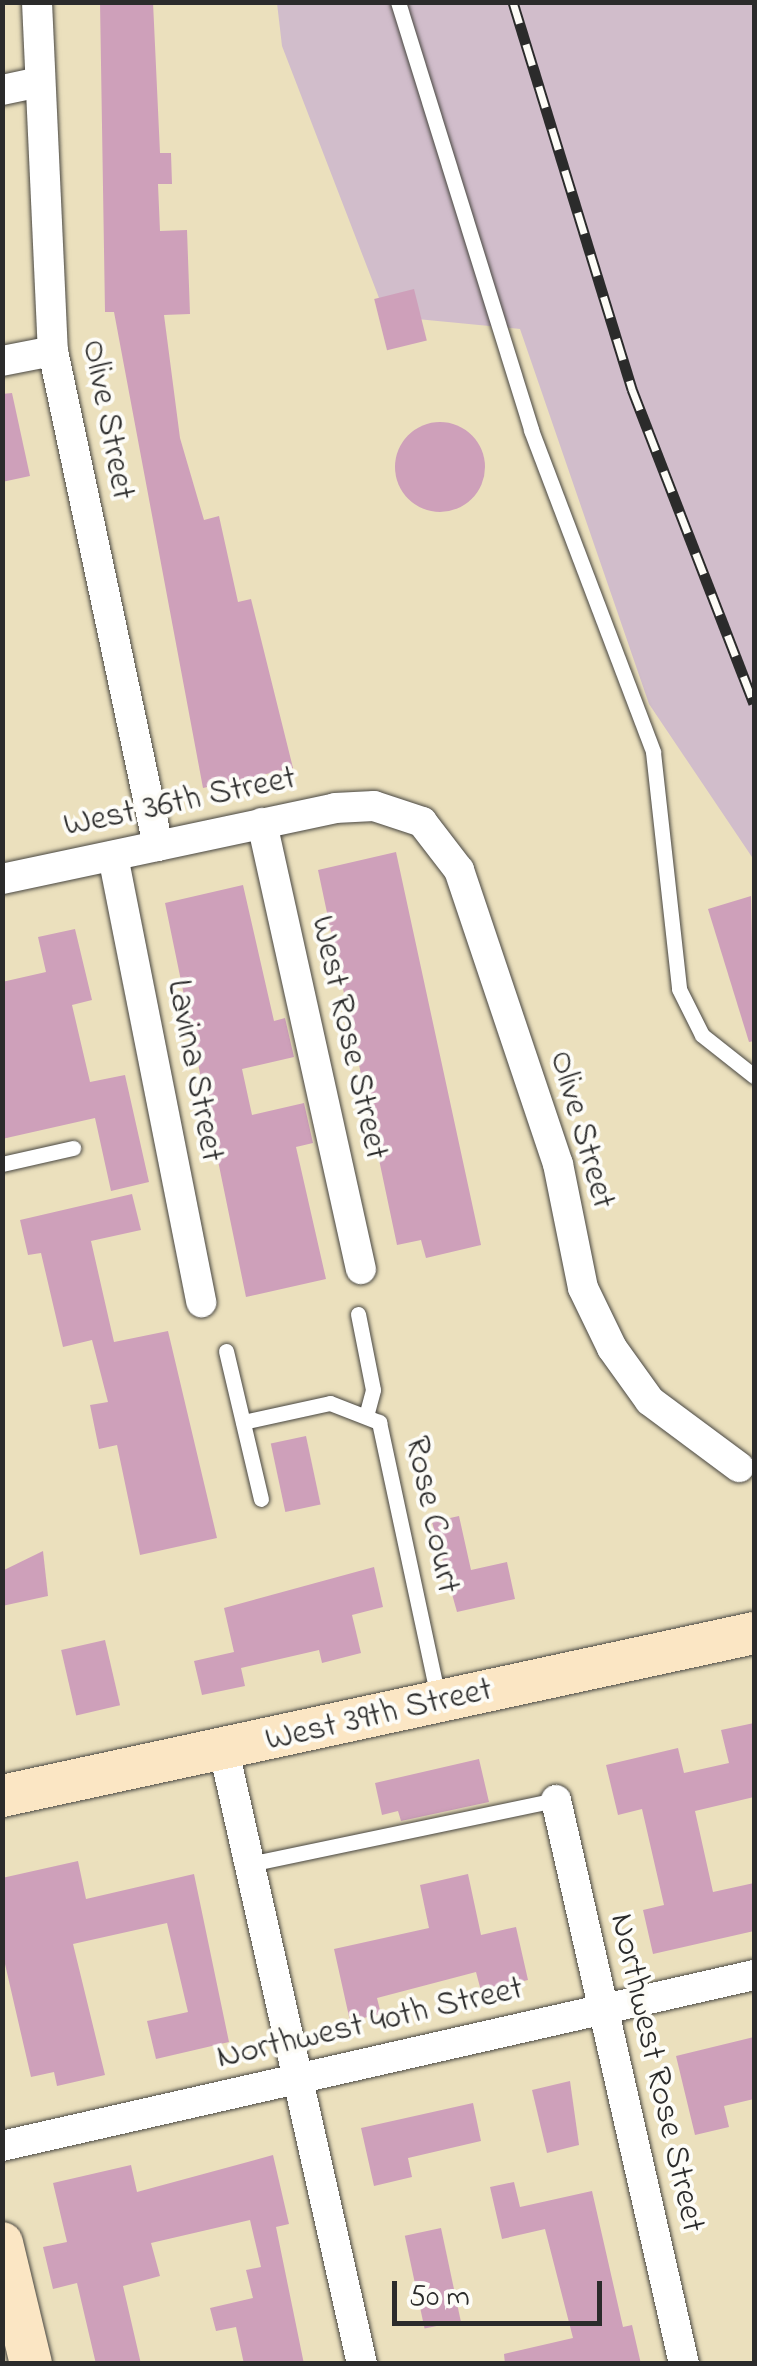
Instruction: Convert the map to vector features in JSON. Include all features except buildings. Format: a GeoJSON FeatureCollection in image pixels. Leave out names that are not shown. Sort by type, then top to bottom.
{"type":"FeatureCollection","features":[{"type":"Feature","properties":{"kind":"street","name":"Olive Street"},"geometry":{"type":"LineString","coordinates":[[37,2],[52,351],[158,846]]}},
{"type":"Feature","properties":{"kind":"street"},"geometry":{"type":"LineString","coordinates":[[2,90],[39,82]]}},
{"type":"Feature","properties":{"kind":"street"},"geometry":{"type":"LineString","coordinates":[[2,362],[52,351]]}},
{"type":"Feature","properties":{"kind":"street","name":"Olive Street"},"geometry":{"type":"LineString","coordinates":[[374,806],[422,822],[460,870],[558,1164],[583,1288],[612,1348],[650,1401],[747,1459]]}},
{"type":"Feature","properties":{"kind":"street","name":"West 36th Street"},"geometry":{"type":"LineString","coordinates":[[2,879],[262,823],[374,806]]}},
{"type":"Feature","properties":{"kind":"street","name":"West Rose Street"},"geometry":{"type":"LineString","coordinates":[[262,823],[361,1269]]}},
{"type":"Feature","properties":{"kind":"street","name":"Lavina Street"},"geometry":{"type":"LineString","coordinates":[[113,856],[201,1302]]}},
{"type":"Feature","properties":{"kind":"street","name":"West 39th Street"},"geometry":{"type":"LineString","coordinates":[[2,1796],[224,1751],[754,1633]]}},
{"type":"Feature","properties":{"kind":"street"},"geometry":{"type":"LineString","coordinates":[[224,1751],[362,2364]]}},
{"type":"Feature","properties":{"kind":"street","name":"Northwest Rose Street"},"geometry":{"type":"LineString","coordinates":[[556,1800],[684,2364]]}},
{"type":"Feature","properties":{"kind":"street","name":"Northwest 40th Street"},"geometry":{"type":"LineString","coordinates":[[2,2146],[754,1975]]}},
{"type":"Feature","properties":{"kind":"street"},"geometry":{"type":"LineString","coordinates":[[2,2243],[31,2364]]}},
{"type":"Feature","properties":{"kind":"lane"},"geometry":{"type":"LineString","coordinates":[[398,2],[532,430],[653,752],[679,989],[702,1035],[754,1076]]}},
{"type":"Feature","properties":{"kind":"lane"},"geometry":{"type":"LineString","coordinates":[[2,1164],[74,1148]]}},
{"type":"Feature","properties":{"kind":"lane"},"geometry":{"type":"LineString","coordinates":[[358,1314],[373,1390],[368,1412]]}},
{"type":"Feature","properties":{"kind":"lane"},"geometry":{"type":"LineString","coordinates":[[226,1351],[261,1500]]}},
{"type":"Feature","properties":{"kind":"lane","name":"Rose Court"},"geometry":{"type":"LineString","coordinates":[[243,1422],[330,1403],[368,1412],[385,1436],[439,1703]]}},
{"type":"Feature","properties":{"kind":"lane"},"geometry":{"type":"LineString","coordinates":[[249,1864],[556,1800]]}},
{"type":"Feature","properties":{"kind":"shaded area"},"geometry":{"type":"Polygon","coordinates":[[[277,3],[754,3],[754,860],[649,704],[520,329],[386,316],[282,46],[277,3]]]}},
{"type":"Feature","properties":{"kind":"railway"},"geometry":{"type":"LineString","coordinates":[[513,2],[632,389],[754,703]]}}]}
